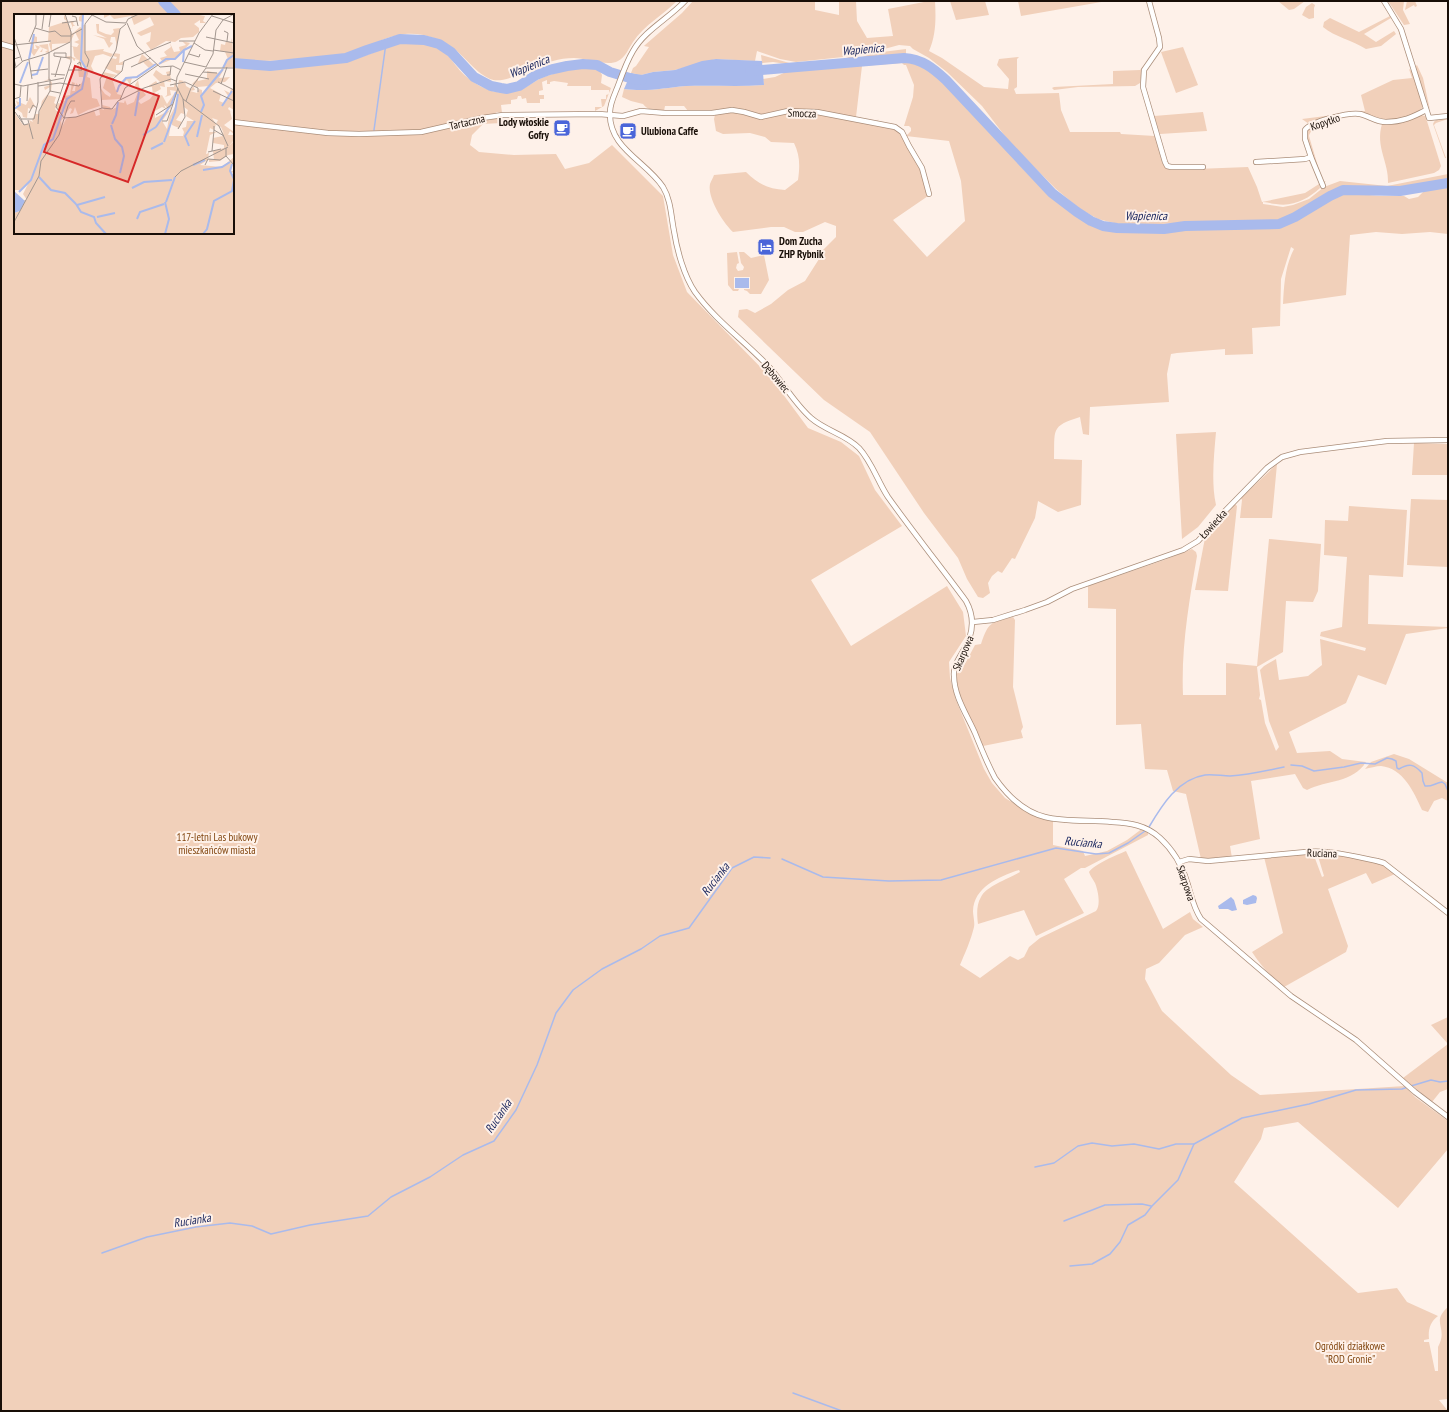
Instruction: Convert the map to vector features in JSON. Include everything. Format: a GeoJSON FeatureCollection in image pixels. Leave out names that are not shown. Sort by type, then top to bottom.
{"type":"FeatureCollection","features":[{"type":"Feature","properties":{"kind":"street"},"geometry":{"type":"LineString","coordinates":[[610,114],[610,107],[632,51],[642,38],[684,1]]}},
{"type":"Feature","properties":{"kind":"street"},"geometry":{"type":"LineString","coordinates":[[1149,1],[1159,38],[1160,48],[1144,70],[1143,87],[1165,162],[1167,166],[1171,167],[1203,166]]}},
{"type":"Feature","properties":{"kind":"street"},"geometry":{"type":"LineString","coordinates":[[1384,1],[1401,29],[1429,118],[1448,116]]}},
{"type":"Feature","properties":{"kind":"street"},"geometry":{"type":"LineString","coordinates":[[1,44],[14,48]]}},
{"type":"Feature","properties":{"kind":"street","name":"Smocza"},"geometry":{"type":"LineString","coordinates":[[610,114],[623,116],[647,111],[712,114],[732,110],[761,117],[781,112],[798,111],[817,112],[895,127],[902,132],[922,168],[928,194]]}},
{"type":"Feature","properties":{"kind":"street","name":"Kopytko"},"geometry":{"type":"LineString","coordinates":[[1311,157],[1304,134],[1306,128],[1311,125],[1332,118],[1355,114],[1361,114],[1382,122],[1394,122],[1409,119],[1426,110]]}},
{"type":"Feature","properties":{"kind":"street","name":"Tartaczna"},"geometry":{"type":"LineString","coordinates":[[234,122],[328,133],[359,134],[421,132],[482,118],[503,115],[610,114]]}},
{"type":"Feature","properties":{"kind":"street","name":"Dębowiec"},"geometry":{"type":"LineString","coordinates":[[610,114],[612,128],[620,143],[636,161],[657,180],[667,194],[677,245],[689,281],[696,292],[712,312],[770,369],[808,415],[819,425],[848,438],[863,453],[889,497],[966,601],[973,622]]}},
{"type":"Feature","properties":{"kind":"street"},"geometry":{"type":"LineString","coordinates":[[1256,162],[1305,159],[1311,157],[1323,186]]}},
{"type":"Feature","properties":{"kind":"street","name":"Łowiecka"},"geometry":{"type":"LineString","coordinates":[[973,622],[993,620],[1047,602],[1072,589],[1183,550],[1198,541],[1228,507],[1267,468],[1282,457],[1300,452],[1387,440],[1448,440]]}},
{"type":"Feature","properties":{"kind":"street","name":"Skarpowa"},"geometry":{"type":"LineString","coordinates":[[973,622],[969,642],[955,667],[954,681],[959,699],[990,770],[1001,787],[1017,802],[1044,817],[1126,823],[1144,827],[1161,839],[1174,853],[1179,862],[1187,882],[1194,907],[1200,919],[1291,996],[1356,1040],[1415,1092],[1448,1118]]}},
{"type":"Feature","properties":{"kind":"street","name":"Ruciana"},"geometry":{"type":"LineString","coordinates":[[1179,862],[1189,859],[1208,861],[1306,852],[1334,852],[1384,863],[1448,912]]}},
{"type":"Feature","properties":{"kind":"green space"},"geometry":{"type":"Polygon","coordinates":[[[1,1],[159,1],[171,14],[14,14],[14,46],[1,42],[1,1]]]}},
{"type":"Feature","properties":{"kind":"green space"},"geometry":{"type":"Polygon","coordinates":[[[169,1],[677,1],[648,25],[637,36],[625,55],[614,63],[597,62],[579,58],[560,59],[504,80],[490,79],[481,74],[458,52],[447,44],[419,34],[405,34],[390,37],[355,51],[339,55],[291,60],[236,61],[234,60],[234,14],[180,14],[169,1]]]}},
{"type":"Feature","properties":{"kind":"green space"},"geometry":{"type":"Polygon","coordinates":[[[693,1],[815,1],[815,10],[839,15],[839,1],[856,1],[857,21],[867,38],[893,36],[888,9],[935,1],[935,27],[929,51],[942,58],[984,87],[1008,89],[1009,79],[997,65],[999,59],[1019,57],[1017,59],[1017,87],[1014,89],[1016,94],[1059,93],[1061,110],[1070,132],[1120,132],[1121,134],[1155,136],[1163,164],[1170,170],[1248,167],[1262,202],[1305,193],[1319,184],[1320,188],[1310,196],[1300,201],[1282,205],[1263,202],[1263,204],[1283,207],[1293,205],[1309,199],[1324,187],[1340,181],[1387,186],[1448,174],[1448,179],[1422,185],[1416,184],[1389,189],[1353,186],[1338,188],[1305,209],[1274,221],[1259,220],[1136,225],[1118,224],[1098,219],[1080,209],[1056,189],[1011,144],[982,106],[947,72],[910,46],[899,45],[862,55],[796,62],[780,59],[757,51],[755,61],[716,59],[675,70],[653,72],[641,75],[631,73],[633,68],[649,47],[644,46],[682,13],[693,1]]]}},
{"type":"Feature","properties":{"kind":"green space"},"geometry":{"type":"Polygon","coordinates":[[[950,1],[985,1],[989,15],[956,20],[950,1]]]}},
{"type":"Feature","properties":{"kind":"green space"},"geometry":{"type":"Polygon","coordinates":[[[1018,1],[1107,1],[1021,16],[1018,1]]]}},
{"type":"Feature","properties":{"kind":"green space"},"geometry":{"type":"Polygon","coordinates":[[[1278,1],[1305,1],[1294,9],[1289,10],[1278,1]]]}},
{"type":"Feature","properties":{"kind":"green space"},"geometry":{"type":"Polygon","coordinates":[[[1388,1],[1404,1],[1403,10],[1410,24],[1404,25],[1388,1]]]}},
{"type":"Feature","properties":{"kind":"green space"},"geometry":{"type":"Polygon","coordinates":[[[1407,1],[1415,1],[1417,6],[1415,7],[1414,5],[1405,10],[1407,1]]]}},
{"type":"Feature","properties":{"kind":"green space"},"geometry":{"type":"Polygon","coordinates":[[[1312,3],[1315,5],[1314,18],[1309,19],[1302,15],[1306,7],[1312,3]]]}},
{"type":"Feature","properties":{"kind":"green space"},"geometry":{"type":"Polygon","coordinates":[[[1390,16],[1391,18],[1364,34],[1376,42],[1394,31],[1396,34],[1381,46],[1366,49],[1323,27],[1324,22],[1330,18],[1359,32],[1390,16]]]}},
{"type":"Feature","properties":{"kind":"green space"},"geometry":{"type":"Polygon","coordinates":[[[399,43],[413,43],[432,45],[440,48],[446,53],[461,72],[491,91],[516,91],[555,73],[578,68],[599,69],[602,75],[601,83],[611,88],[609,93],[609,90],[591,90],[591,86],[567,86],[568,83],[554,81],[547,84],[547,80],[542,82],[543,90],[539,91],[539,95],[544,95],[544,99],[540,99],[540,103],[527,103],[526,98],[522,99],[521,96],[518,96],[517,99],[511,100],[511,104],[501,105],[502,113],[497,112],[493,115],[421,130],[359,132],[328,131],[234,120],[234,67],[268,70],[348,62],[399,43]]]}},
{"type":"Feature","properties":{"kind":"green space"},"geometry":{"type":"Polygon","coordinates":[[[1,46],[14,49],[14,234],[234,234],[234,124],[328,134],[422,134],[501,117],[501,123],[483,124],[472,135],[470,145],[479,152],[514,155],[556,154],[565,169],[589,163],[612,145],[663,196],[673,255],[687,292],[771,378],[808,428],[841,442],[859,456],[875,490],[902,526],[811,580],[851,646],[947,586],[963,612],[966,636],[949,662],[950,678],[956,700],[984,769],[992,783],[1005,798],[1039,818],[1053,820],[1053,845],[1083,851],[1085,856],[1107,851],[1127,840],[1143,828],[1148,831],[1148,835],[1085,868],[1081,868],[1064,879],[1084,913],[1036,936],[1024,910],[978,924],[977,914],[979,900],[984,893],[993,886],[1020,872],[1019,870],[1011,873],[989,884],[978,895],[974,903],[974,927],[970,942],[960,965],[980,978],[1010,956],[1018,960],[1024,957],[1029,947],[1040,938],[1096,911],[1099,901],[1098,893],[1089,872],[1101,863],[1126,851],[1163,929],[1190,912],[1193,919],[1203,927],[1185,935],[1159,963],[1146,969],[1145,979],[1162,1011],[1231,1075],[1260,1095],[1405,1086],[1415,1097],[1448,1121],[1448,1149],[1398,1208],[1298,1122],[1264,1128],[1261,1139],[1234,1182],[1358,1293],[1397,1288],[1407,1302],[1438,1316],[1430,1326],[1429,1339],[1424,1340],[1424,1342],[1429,1342],[1435,1371],[1438,1371],[1438,1347],[1442,1335],[1440,1317],[1448,1307],[1448,1399],[1439,1400],[1448,1411],[1,1411],[1,46]]]}},
{"type":"Feature","properties":{"kind":"green space"},"geometry":{"type":"Polygon","coordinates":[[[1183,47],[1198,85],[1176,93],[1161,52],[1183,47]]]}},
{"type":"Feature","properties":{"kind":"green space"},"geometry":{"type":"Polygon","coordinates":[[[906,49],[906,56],[841,60],[849,57],[862,57],[874,53],[906,49]]]}},
{"type":"Feature","properties":{"kind":"green space"},"geometry":{"type":"Polygon","coordinates":[[[761,55],[793,65],[773,62],[762,63],[761,55]]]}},
{"type":"Feature","properties":{"kind":"green space"},"geometry":{"type":"Polygon","coordinates":[[[906,60],[920,63],[938,76],[974,113],[1025,171],[1048,193],[1076,214],[1090,223],[1102,228],[1137,233],[1163,233],[1186,229],[1275,227],[1283,226],[1297,220],[1334,197],[1347,193],[1380,196],[1404,196],[1409,199],[1418,197],[1424,191],[1448,187],[1448,234],[1430,232],[1402,234],[1376,232],[1350,235],[1346,295],[1283,304],[1287,269],[1294,249],[1291,247],[1281,279],[1280,326],[1252,328],[1253,354],[1225,355],[1225,349],[1171,354],[1167,374],[1169,402],[1090,407],[1089,435],[1083,434],[1080,417],[1063,423],[1056,430],[1054,459],[1082,460],[1081,505],[1058,512],[1038,501],[1035,518],[1015,559],[1012,558],[1002,573],[998,571],[992,576],[988,583],[990,593],[983,598],[978,597],[967,579],[958,558],[924,513],[870,432],[824,400],[738,317],[739,310],[747,309],[755,313],[771,304],[788,290],[805,281],[819,259],[819,254],[836,237],[836,226],[825,222],[803,232],[795,232],[784,227],[771,227],[733,232],[717,210],[710,190],[710,184],[714,175],[746,172],[755,180],[764,185],[785,190],[798,180],[799,170],[799,161],[794,143],[771,142],[765,137],[750,133],[723,134],[716,131],[714,119],[715,115],[738,111],[761,118],[787,113],[816,114],[894,129],[901,134],[912,150],[920,169],[928,196],[893,220],[927,257],[965,221],[961,181],[949,141],[906,136],[911,131],[909,126],[904,126],[913,97],[914,85],[906,65],[902,63],[862,66],[856,117],[876,121],[879,119],[876,122],[797,109],[780,110],[761,115],[733,108],[718,111],[688,111],[684,106],[665,106],[664,111],[655,111],[647,108],[643,104],[622,97],[624,89],[648,90],[686,86],[764,85],[763,79],[775,77],[788,71],[906,60]]]}},
{"type":"Feature","properties":{"kind":"green space"},"geometry":{"type":"Polygon","coordinates":[[[1146,63],[1142,72],[1140,83],[1135,86],[1078,87],[1054,90],[1052,88],[1113,84],[1113,71],[1140,70],[1146,63]]]}},
{"type":"Feature","properties":{"kind":"green space"},"geometry":{"type":"Polygon","coordinates":[[[1417,65],[1423,78],[1430,110],[1415,67],[1417,65]]]}},
{"type":"Feature","properties":{"kind":"green space"},"geometry":{"type":"Polygon","coordinates":[[[1409,69],[1412,71],[1422,102],[1422,108],[1418,112],[1406,118],[1385,121],[1373,118],[1363,112],[1357,112],[1365,111],[1361,95],[1393,80],[1412,78],[1409,69]]]}},
{"type":"Feature","properties":{"kind":"green space"},"geometry":{"type":"Polygon","coordinates":[[[609,94],[604,106],[595,111],[595,107],[602,107],[601,99],[606,99],[606,95],[609,94]]]}},
{"type":"Feature","properties":{"kind":"green space"},"geometry":{"type":"Polygon","coordinates":[[[1203,112],[1207,131],[1160,134],[1154,116],[1203,112]]]}},
{"type":"Feature","properties":{"kind":"green space"},"geometry":{"type":"Polygon","coordinates":[[[1349,113],[1309,124],[1302,119],[1349,113]]]}},
{"type":"Feature","properties":{"kind":"green space"},"geometry":{"type":"Polygon","coordinates":[[[1421,115],[1425,116],[1426,118],[1441,166],[1439,170],[1434,173],[1388,183],[1388,175],[1380,140],[1382,124],[1409,120],[1421,115]]]}},
{"type":"Feature","properties":{"kind":"green space"},"geometry":{"type":"Polygon","coordinates":[[[1345,117],[1319,126],[1311,132],[1309,136],[1322,179],[1308,146],[1307,132],[1309,128],[1316,124],[1345,117]]]}},
{"type":"Feature","properties":{"kind":"green space"},"geometry":{"type":"Polygon","coordinates":[[[1448,117],[1448,119],[1434,125],[1445,158],[1433,124],[1437,119],[1448,117]]]}},
{"type":"Feature","properties":{"kind":"green space"},"geometry":{"type":"Polygon","coordinates":[[[737,252],[739,263],[737,264],[736,268],[738,271],[743,270],[744,267],[741,263],[739,252],[744,252],[751,258],[764,255],[769,280],[761,294],[750,294],[744,290],[750,289],[750,277],[734,277],[734,289],[739,289],[738,291],[733,291],[728,285],[727,253],[737,252]]]}},
{"type":"Feature","properties":{"kind":"green space"},"geometry":{"type":"Polygon","coordinates":[[[1216,432],[1213,478],[1216,505],[1198,527],[1182,539],[1176,434],[1216,432]]]}},
{"type":"Feature","properties":{"kind":"green space"},"geometry":{"type":"Polygon","coordinates":[[[1414,443],[1448,444],[1448,475],[1412,475],[1414,443]]]}},
{"type":"Feature","properties":{"kind":"green space"},"geometry":{"type":"Polygon","coordinates":[[[1277,464],[1272,518],[1240,518],[1241,498],[1277,464]]]}},
{"type":"Feature","properties":{"kind":"green space"},"geometry":{"type":"Polygon","coordinates":[[[1411,499],[1448,500],[1448,567],[1407,565],[1411,499]]]}},
{"type":"Feature","properties":{"kind":"green space"},"geometry":{"type":"Polygon","coordinates":[[[1235,504],[1237,506],[1228,591],[1195,590],[1205,538],[1235,504]]]}},
{"type":"Feature","properties":{"kind":"green space"},"geometry":{"type":"Polygon","coordinates":[[[1349,506],[1407,510],[1403,577],[1369,575],[1368,624],[1448,628],[1406,634],[1386,685],[1358,675],[1346,703],[1289,732],[1297,753],[1330,751],[1342,759],[1366,762],[1361,769],[1347,777],[1307,790],[1303,788],[1295,774],[1251,781],[1260,839],[1230,846],[1232,858],[1201,859],[1186,794],[1173,791],[1167,770],[1145,769],[1141,724],[1116,725],[1116,609],[1088,608],[1088,586],[1192,549],[1196,552],[1197,556],[1184,642],[1183,695],[1226,695],[1226,663],[1257,666],[1269,539],[1321,544],[1318,591],[1313,602],[1286,601],[1283,652],[1257,667],[1260,695],[1259,699],[1261,700],[1265,723],[1276,751],[1279,747],[1269,721],[1260,670],[1276,659],[1279,680],[1308,676],[1322,665],[1320,639],[1365,651],[1366,648],[1320,636],[1321,632],[1342,627],[1347,557],[1324,555],[1325,520],[1348,521],[1349,506]]]}},
{"type":"Feature","properties":{"kind":"green space"},"geometry":{"type":"Polygon","coordinates":[[[1013,617],[1015,620],[1013,687],[1023,727],[1021,731],[1023,738],[983,746],[963,703],[957,684],[956,675],[966,662],[975,645],[981,644],[986,631],[991,624],[1013,617]]]}},
{"type":"Feature","properties":{"kind":"green space"},"geometry":{"type":"Polygon","coordinates":[[[1394,754],[1409,759],[1448,783],[1448,801],[1442,798],[1434,801],[1428,812],[1422,810],[1407,782],[1396,771],[1381,766],[1365,769],[1371,762],[1394,754]]]}},
{"type":"Feature","properties":{"kind":"green space"},"geometry":{"type":"Polygon","coordinates":[[[1322,852],[1377,862],[1384,865],[1395,874],[1372,884],[1366,873],[1328,889],[1348,946],[1346,952],[1284,987],[1266,971],[1252,952],[1283,933],[1264,857],[1313,853],[1322,877],[1324,876],[1317,853],[1322,852]]]}},
{"type":"Feature","properties":{"kind":"green space"},"geometry":{"type":"Polygon","coordinates":[[[1448,1017],[1448,1044],[1431,1025],[1448,1017]]]}},
{"type":"Feature","properties":{"kind":"green space"},"geometry":{"type":"Polygon","coordinates":[[[1448,1044],[1448,1089],[1440,1092],[1432,1102],[1403,1078],[1448,1044]]]}},
{"type":"Feature","properties":{"kind":"water"},"geometry":{"type":"Polygon","coordinates":[[[716,59],[762,61],[764,85],[686,86],[648,90],[624,89],[631,73],[641,75],[653,72],[675,70],[702,61],[716,59]]]}},
{"type":"Feature","properties":{"kind":"water"},"geometry":{"type":"Polygon","coordinates":[[[735,278],[749,278],[749,288],[735,288],[735,278]]]}},
{"type":"Feature","properties":{"kind":"water"},"geometry":{"type":"Polygon","coordinates":[[[1253,895],[1257,898],[1256,903],[1247,905],[1243,904],[1243,900],[1253,895]]]}},
{"type":"Feature","properties":{"kind":"water"},"geometry":{"type":"Polygon","coordinates":[[[1231,897],[1234,900],[1237,910],[1232,911],[1228,909],[1219,909],[1218,906],[1231,897]]]}},
{"type":"Feature","properties":{"kind":"waterway","name":"Wapienica"},"geometry":{"type":"LineString","coordinates":[[163,1],[175,14]]}},
{"type":"Feature","properties":{"kind":"waterway","name":"Wapienica"},"geometry":{"type":"LineString","coordinates":[[234,63],[270,66],[346,58],[400,39],[424,40],[439,44],[451,52],[474,77],[491,86],[501,88],[507,89],[519,86],[536,75],[549,70],[583,64],[597,65],[610,72],[633,79],[642,80]]}},
{"type":"Feature","properties":{"kind":"waterway"},"geometry":{"type":"LineString","coordinates":[[374,130],[386,43]]}},
{"type":"Feature","properties":{"kind":"waterway","name":"Wapienica"},"geometry":{"type":"LineString","coordinates":[[750,71],[904,58],[922,62],[946,80],[1052,193],[1077,212],[1091,221],[1103,226],[1117,228],[1164,229],[1185,226],[1279,224],[1295,217],[1343,190],[1400,191],[1448,183]]}},
{"type":"Feature","properties":{"kind":"waterway","name":"Rucianka"},"geometry":{"type":"LineString","coordinates":[[1291,765],[1302,766],[1314,771],[1361,763],[1375,764],[1387,758],[1396,761],[1397,768],[1399,769],[1409,765],[1414,766],[1422,773],[1425,786],[1442,782],[1445,784],[1448,791]]}},
{"type":"Feature","properties":{"kind":"waterway","name":"Rucianka"},"geometry":{"type":"LineString","coordinates":[[1149,827],[1159,810],[1172,794],[1179,787],[1195,777],[1205,775],[1244,775],[1284,767]]}},
{"type":"Feature","properties":{"kind":"waterway","name":"Rucianka"},"geometry":{"type":"LineString","coordinates":[[782,859],[823,877],[889,881],[941,880],[1056,848],[1096,854],[1109,853],[1128,843],[1145,831]]}},
{"type":"Feature","properties":{"kind":"waterway","name":"Rucianka"},"geometry":{"type":"LineString","coordinates":[[102,1253],[147,1237],[196,1227],[230,1223],[252,1226],[271,1234],[310,1225],[368,1216],[391,1197],[430,1177],[463,1155],[494,1141],[516,1110],[537,1065],[556,1013],[573,990],[602,969],[641,949],[660,936],[689,928],[732,868],[754,857],[770,858]]}},
{"type":"Feature","properties":{"kind":"waterway"},"geometry":{"type":"LineString","coordinates":[[1411,1086],[1431,1080],[1440,1082],[1448,1081]]}},
{"type":"Feature","properties":{"kind":"waterway"},"geometry":{"type":"LineString","coordinates":[[1035,1167],[1054,1163],[1078,1146],[1092,1143],[1112,1146],[1134,1144],[1159,1149],[1176,1144],[1194,1144],[1242,1118],[1309,1104],[1356,1090],[1402,1089],[1408,1087]]}},
{"type":"Feature","properties":{"kind":"waterway"},"geometry":{"type":"LineString","coordinates":[[1070,1266],[1092,1264],[1110,1254],[1120,1242],[1128,1225],[1145,1215],[1178,1180],[1194,1144]]}},
{"type":"Feature","properties":{"kind":"waterway"},"geometry":{"type":"LineString","coordinates":[[1064,1221],[1105,1205],[1142,1204],[1151,1206]]}},
{"type":"Feature","properties":{"kind":"waterway"},"geometry":{"type":"LineString","coordinates":[[793,1393],[842,1411]]}},
{"type":"Feature","properties":{"kind":"place","name":"Lody włoskie Gofry"},"geometry":{"type":"Point","coordinates":[562,128]}},
{"type":"Feature","properties":{"kind":"place","name":"Ulubiona Caffe"},"geometry":{"type":"Point","coordinates":[628,131]}},
{"type":"Feature","properties":{"kind":"place","name":"Dom Zucha ZHP Rybnik"},"geometry":{"type":"Point","coordinates":[766,247]}},
{"type":"Feature","properties":{"kind":"park label","name":"117-letni Las bukowy mieszkańców miasta"},"geometry":{"type":"Point","coordinates":[217,843]}},
{"type":"Feature","properties":{"kind":"park label","name":"Ogródki działkowe \"ROD Gronie\""},"geometry":{"type":"Point","coordinates":[1350,1352]}}]}
